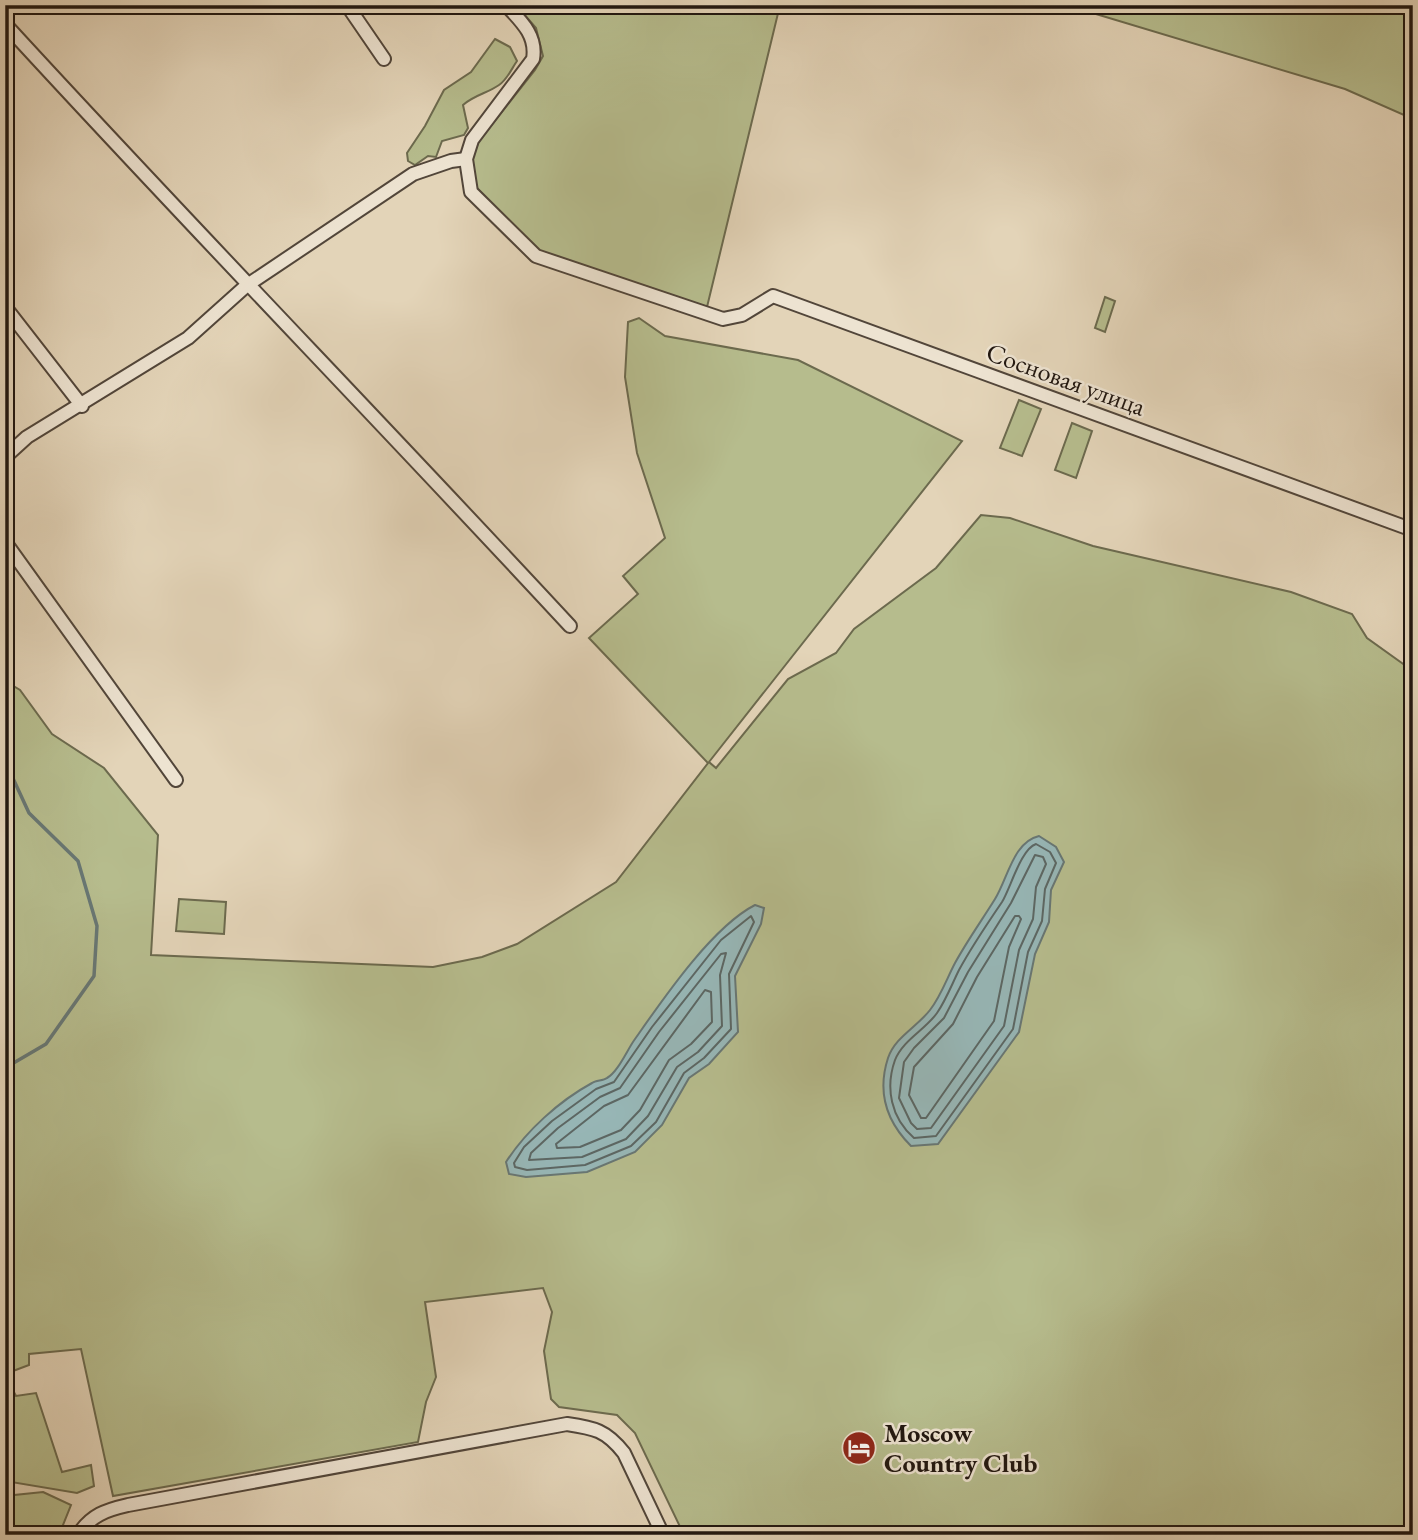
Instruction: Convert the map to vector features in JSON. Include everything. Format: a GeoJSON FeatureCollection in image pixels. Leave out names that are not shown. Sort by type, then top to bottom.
{"type":"FeatureCollection","features":[{"type":"Feature","properties":{"kind":"street"},"geometry":{"type":"LineString","coordinates":[[347,5],[384,59]]}},
{"type":"Feature","properties":{"kind":"street"},"geometry":{"type":"LineString","coordinates":[[5,457],[27,438],[188,338],[246,286],[413,174],[451,161],[466,159],[472,140],[533,59],[535,47],[528,28],[506,5]]}},
{"type":"Feature","properties":{"kind":"street"},"geometry":{"type":"LineString","coordinates":[[5,24],[246,286],[342,383],[570,626]]}},
{"type":"Feature","properties":{"kind":"street","name":"Сосновая улица"},"geometry":{"type":"LineString","coordinates":[[466,159],[471,192],[536,256],[723,319],[742,315],[773,296],[1413,530]]}},
{"type":"Feature","properties":{"kind":"street"},"geometry":{"type":"LineString","coordinates":[[5,307],[82,406]]}},
{"type":"Feature","properties":{"kind":"street"},"geometry":{"type":"LineString","coordinates":[[5,542],[176,780]]}},
{"type":"Feature","properties":{"kind":"street"},"geometry":{"type":"LineString","coordinates":[[78,1535],[88,1521],[104,1511],[128,1505],[567,1424],[597,1428],[615,1441],[624,1453],[663,1535]]}},
{"type":"Feature","properties":{"kind":"green space"},"geometry":{"type":"Polygon","coordinates":[[[516,5],[780,5],[707,307],[540,251],[475,186],[471,161],[479,141],[543,56],[536,28],[516,5]]]}},
{"type":"Feature","properties":{"kind":"green space"},"geometry":{"type":"Polygon","coordinates":[[[1066,5],[1413,5],[1413,119],[1345,89],[1066,5]]]}},
{"type":"Feature","properties":{"kind":"green space"},"geometry":{"type":"Polygon","coordinates":[[[495,39],[510,47],[517,61],[507,77],[495,88],[463,105],[468,128],[464,135],[442,141],[436,157],[428,156],[415,165],[408,161],[407,153],[444,90],[471,72],[495,39]]]}},
{"type":"Feature","properties":{"kind":"green space"},"geometry":{"type":"Polygon","coordinates":[[[1105,297],[1115,301],[1105,332],[1095,328],[1105,297]]]}},
{"type":"Feature","properties":{"kind":"green space","name":"Moscow Country Club"},"geometry":{"type":"Polygon","coordinates":[[[639,318],[665,336],[798,360],[962,441],[709,762],[716,768],[788,679],[836,653],[854,629],[936,568],[981,515],[1010,518],[1093,546],[1291,592],[1352,614],[1367,638],[1413,671],[1413,1535],[684,1535],[635,1433],[617,1415],[559,1407],[551,1399],[544,1351],[552,1312],[543,1288],[425,1302],[436,1377],[426,1402],[418,1442],[113,1496],[81,1349],[29,1354],[29,1365],[5,1374],[5,681],[20,690],[52,734],[104,768],[158,835],[151,955],[433,967],[482,957],[517,944],[616,882],[708,763],[589,638],[638,594],[623,576],[665,538],[637,453],[625,377],[628,322],[639,318]]]}},
{"type":"Feature","properties":{"kind":"green space"},"geometry":{"type":"Polygon","coordinates":[[[1019,400],[1041,409],[1022,456],[1000,448],[1019,400]]]}},
{"type":"Feature","properties":{"kind":"green space"},"geometry":{"type":"Polygon","coordinates":[[[1072,423],[1092,431],[1076,478],[1055,470],[1072,423]]]}},
{"type":"Feature","properties":{"kind":"green space"},"geometry":{"type":"Polygon","coordinates":[[[179,899],[226,902],[224,934],[176,931],[179,899]]]}},
{"type":"Feature","properties":{"kind":"green space"},"geometry":{"type":"Polygon","coordinates":[[[5,1375],[16,1396],[36,1393],[62,1472],[91,1465],[94,1486],[77,1493],[5,1481],[5,1375]]]}},
{"type":"Feature","properties":{"kind":"green space"},"geometry":{"type":"Polygon","coordinates":[[[43,1492],[71,1505],[59,1535],[5,1535],[5,1496],[43,1492]]]}},
{"type":"Feature","properties":{"kind":"water"},"geometry":{"type":"Polygon","coordinates":[[[1039,836],[1056,847],[1064,862],[1051,890],[1049,922],[1035,954],[1019,1032],[938,1144],[911,1146],[895,1126],[886,1105],[883,1083],[888,1058],[901,1038],[934,1005],[960,955],[1000,891],[1017,853],[1023,845],[1039,836]]]}},
{"type":"Feature","properties":{"kind":"water"},"geometry":{"type":"Polygon","coordinates":[[[755,905],[764,908],[761,924],[735,976],[738,1032],[709,1064],[689,1078],[662,1125],[635,1152],[587,1172],[526,1177],[509,1174],[506,1162],[523,1139],[567,1099],[611,1075],[689,965],[722,930],[755,905]]]}},
{"type":"Feature","properties":{"kind":"waterway"},"geometry":{"type":"LineString","coordinates":[[5,761],[29,813],[78,861],[97,926],[94,976],[46,1044],[5,1068]]}},
{"type":"Feature","properties":{"kind":"place","name":"Moscow Country Club"},"geometry":{"type":"Point","coordinates":[859,1448]}}]}
